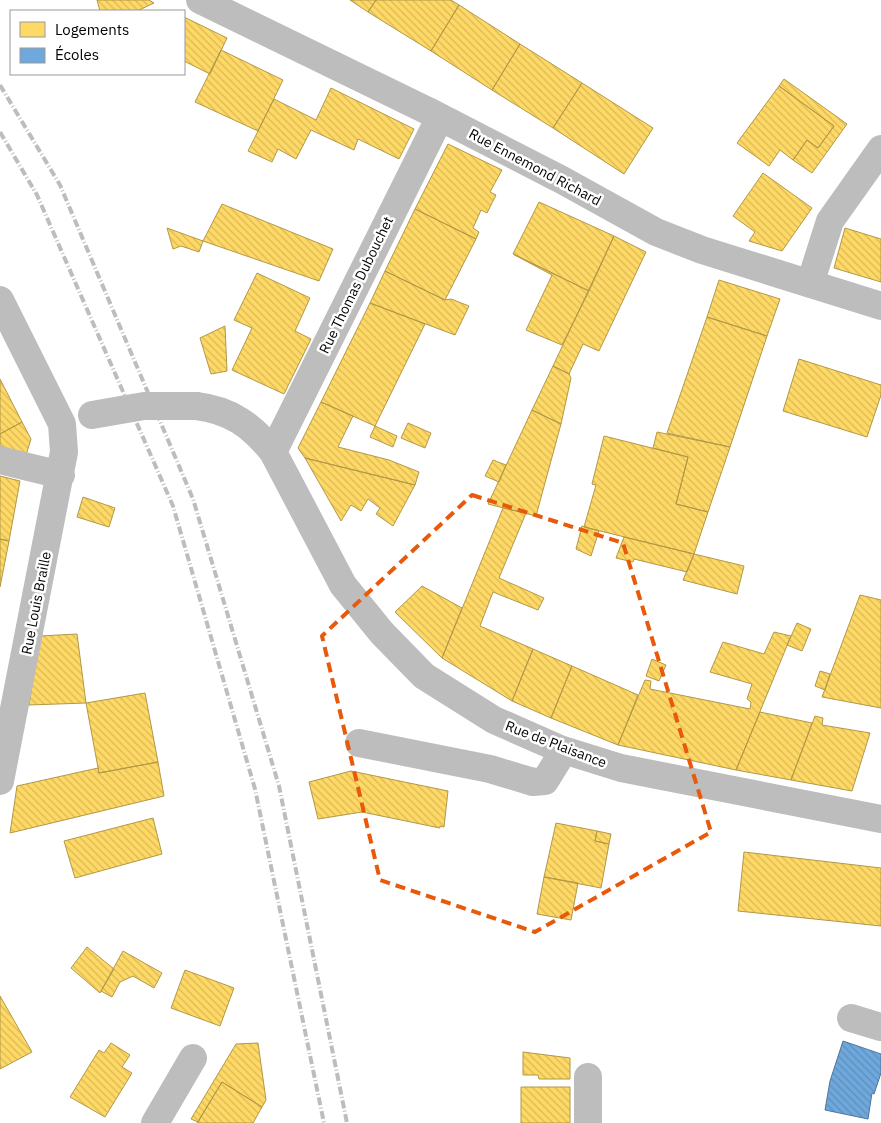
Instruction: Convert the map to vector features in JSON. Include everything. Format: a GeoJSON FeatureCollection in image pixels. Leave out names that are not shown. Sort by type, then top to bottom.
{"type":"FeatureCollection","features":[{"type":"Feature","properties":{"kind":"street","name":"Rue Ennemond Richard"},"geometry":{"type":"LineString","coordinates":[[200,0],[440,117],[562,180],[656,232],[702,250],[881,306]]}},
{"type":"Feature","properties":{"kind":"street","name":"Rue Thomas Dubouchet"},"geometry":{"type":"LineString","coordinates":[[273,452],[440,117]]}},
{"type":"Feature","properties":{"kind":"street"},"geometry":{"type":"LineString","coordinates":[[810,284],[830,221],[881,149]]}},
{"type":"Feature","properties":{"kind":"street"},"geometry":{"type":"LineString","coordinates":[[0,300],[62,424]]}},
{"type":"Feature","properties":{"kind":"street","name":"Rue de Plaisance"},"geometry":{"type":"LineString","coordinates":[[62,424],[92,415],[144,406],[196,406],[212,408],[238,418],[258,433],[273,452],[343,585],[382,633],[424,676],[494,720],[560,749],[620,768],[881,819]]}},
{"type":"Feature","properties":{"kind":"street","name":"Rue Louis Braille"},"geometry":{"type":"LineString","coordinates":[[0,781],[61,475],[64,452],[62,424]]}},
{"type":"Feature","properties":{"kind":"street"},"geometry":{"type":"LineString","coordinates":[[0,460],[61,475]]}},
{"type":"Feature","properties":{"kind":"street"},"geometry":{"type":"LineString","coordinates":[[359,743],[490,769],[533,782],[545,781],[558,760],[560,749]]}},
{"type":"Feature","properties":{"kind":"street"},"geometry":{"type":"LineString","coordinates":[[851,1018],[881,1027]]}},
{"type":"Feature","properties":{"kind":"street"},"geometry":{"type":"LineString","coordinates":[[154,1123],[193,1058]]}},
{"type":"Feature","properties":{"kind":"street"},"geometry":{"type":"LineString","coordinates":[[588,1077],[588,1123]]}},
{"type":"Feature","properties":{"kind":"highlighted area"},"geometry":{"type":"Polygon","coordinates":[[[472,495],[623,543],[711,832],[535,932],[380,880],[322,636],[472,495]]]}},
{"type":"Feature","properties":{"kind":"building: Logements"},"geometry":{"type":"Polygon","coordinates":[[[97,0],[149,0],[154,3],[139,10],[100,10],[97,0]]]}},
{"type":"Feature","properties":{"kind":"building: Logements"},"geometry":{"type":"Polygon","coordinates":[[[350,0],[376,0],[368,12],[350,0]]]}},
{"type":"Feature","properties":{"kind":"building: Logements"},"geometry":{"type":"Polygon","coordinates":[[[376,0],[451,0],[459,5],[431,51],[368,12],[376,0]]]}},
{"type":"Feature","properties":{"kind":"building: Logements"},"geometry":{"type":"Polygon","coordinates":[[[459,5],[520,44],[492,90],[431,51],[459,5]]]}},
{"type":"Feature","properties":{"kind":"building: Logements"},"geometry":{"type":"Polygon","coordinates":[[[185,17],[227,38],[210,74],[185,62],[185,17]]]}},
{"type":"Feature","properties":{"kind":"building: Logements"},"geometry":{"type":"Polygon","coordinates":[[[520,44],[582,83],[553,128],[492,90],[520,44]]]}},
{"type":"Feature","properties":{"kind":"building: Logements"},"geometry":{"type":"Polygon","coordinates":[[[221,50],[283,80],[258,131],[195,102],[221,50]]]}},
{"type":"Feature","properties":{"kind":"building: Logements"},"geometry":{"type":"Polygon","coordinates":[[[784,79],[847,124],[812,173],[793,160],[807,140],[818,148],[834,126],[779,86],[784,79]]]}},
{"type":"Feature","properties":{"kind":"building: Logements"},"geometry":{"type":"Polygon","coordinates":[[[582,83],[653,128],[624,174],[553,128],[582,83]]]}},
{"type":"Feature","properties":{"kind":"building: Logements"},"geometry":{"type":"Polygon","coordinates":[[[779,86],[834,126],[818,148],[807,140],[793,160],[780,150],[769,166],[737,143],[779,86]]]}},
{"type":"Feature","properties":{"kind":"building: Logements"},"geometry":{"type":"Polygon","coordinates":[[[331,88],[414,129],[399,159],[358,139],[354,150],[311,130],[296,159],[278,149],[272,162],[248,151],[274,99],[316,120],[331,88]]]}},
{"type":"Feature","properties":{"kind":"building: Logements"},"geometry":{"type":"Polygon","coordinates":[[[448,144],[502,170],[490,192],[496,195],[487,213],[481,210],[473,228],[479,232],[476,239],[415,209],[448,144]]]}},
{"type":"Feature","properties":{"kind":"building: Logements"},"geometry":{"type":"Polygon","coordinates":[[[763,173],[812,208],[782,251],[749,241],[755,232],[733,216],[763,173]]]}},
{"type":"Feature","properties":{"kind":"building: Logements"},"geometry":{"type":"Polygon","coordinates":[[[539,202],[614,236],[589,291],[513,254],[539,202]]]}},
{"type":"Feature","properties":{"kind":"building: Logements"},"geometry":{"type":"Polygon","coordinates":[[[222,204],[333,249],[319,281],[203,241],[222,204]]]}},
{"type":"Feature","properties":{"kind":"building: Logements"},"geometry":{"type":"Polygon","coordinates":[[[415,209],[476,239],[445,300],[385,271],[415,209]]]}},
{"type":"Feature","properties":{"kind":"building: Logements"},"geometry":{"type":"Polygon","coordinates":[[[167,228],[203,241],[199,252],[181,246],[173,249],[167,228]]]}},
{"type":"Feature","properties":{"kind":"building: Logements"},"geometry":{"type":"Polygon","coordinates":[[[845,228],[881,239],[881,282],[834,268],[845,228]]]}},
{"type":"Feature","properties":{"kind":"building: Logements"},"geometry":{"type":"Polygon","coordinates":[[[614,236],[646,252],[599,351],[583,344],[569,374],[553,366],[614,236]]]}},
{"type":"Feature","properties":{"kind":"building: Logements"},"geometry":{"type":"Polygon","coordinates":[[[513,254],[589,291],[562,345],[526,330],[552,275],[513,254]]]}},
{"type":"Feature","properties":{"kind":"building: Logements"},"geometry":{"type":"Polygon","coordinates":[[[385,271],[445,300],[451,299],[469,306],[455,335],[370,303],[385,271]]]}},
{"type":"Feature","properties":{"kind":"building: Logements"},"geometry":{"type":"Polygon","coordinates":[[[257,273],[310,298],[295,331],[311,339],[284,394],[232,370],[252,328],[234,320],[257,273]]]}},
{"type":"Feature","properties":{"kind":"building: Logements"},"geometry":{"type":"Polygon","coordinates":[[[719,280],[780,299],[767,336],[707,317],[719,280]]]}},
{"type":"Feature","properties":{"kind":"building: Logements"},"geometry":{"type":"Polygon","coordinates":[[[370,303],[425,324],[375,426],[321,402],[370,303]]]}},
{"type":"Feature","properties":{"kind":"building: Logements"},"geometry":{"type":"Polygon","coordinates":[[[707,317],[767,336],[730,447],[667,433],[707,317]]]}},
{"type":"Feature","properties":{"kind":"building: Logements"},"geometry":{"type":"Polygon","coordinates":[[[225,326],[227,371],[211,374],[200,338],[225,326]]]}},
{"type":"Feature","properties":{"kind":"building: Logements"},"geometry":{"type":"Polygon","coordinates":[[[799,359],[881,385],[881,395],[867,437],[783,411],[799,359]]]}},
{"type":"Feature","properties":{"kind":"building: Logements"},"geometry":{"type":"Polygon","coordinates":[[[553,366],[569,374],[571,378],[561,424],[532,410],[553,366]]]}},
{"type":"Feature","properties":{"kind":"building: Logements"},"geometry":{"type":"Polygon","coordinates":[[[0,379],[22,422],[0,434],[0,379]]]}},
{"type":"Feature","properties":{"kind":"building: Logements"},"geometry":{"type":"Polygon","coordinates":[[[321,402],[353,416],[338,447],[389,460],[419,472],[415,485],[305,458],[298,448],[321,402]]]}},
{"type":"Feature","properties":{"kind":"building: Logements"},"geometry":{"type":"Polygon","coordinates":[[[532,410],[561,424],[536,516],[488,504],[532,410]]]}},
{"type":"Feature","properties":{"kind":"building: Logements"},"geometry":{"type":"Polygon","coordinates":[[[22,422],[31,439],[26,455],[0,446],[0,434],[22,422]]]}},
{"type":"Feature","properties":{"kind":"building: Logements"},"geometry":{"type":"Polygon","coordinates":[[[408,423],[431,433],[425,448],[401,438],[408,423]]]}},
{"type":"Feature","properties":{"kind":"building: Logements"},"geometry":{"type":"Polygon","coordinates":[[[375,426],[397,436],[393,447],[370,437],[375,426]]]}},
{"type":"Feature","properties":{"kind":"building: Logements"},"geometry":{"type":"Polygon","coordinates":[[[657,432],[730,447],[708,512],[676,504],[688,457],[653,448],[657,432]]]}},
{"type":"Feature","properties":{"kind":"building: Logements"},"geometry":{"type":"Polygon","coordinates":[[[604,436],[688,457],[676,504],[708,512],[694,554],[584,527],[596,485],[592,484],[604,436]]]}},
{"type":"Feature","properties":{"kind":"building: Logements"},"geometry":{"type":"Polygon","coordinates":[[[305,458],[415,485],[393,526],[376,514],[380,508],[368,499],[361,511],[351,505],[341,521],[305,458]]]}},
{"type":"Feature","properties":{"kind":"building: Logements"},"geometry":{"type":"Polygon","coordinates":[[[493,460],[506,465],[499,482],[485,476],[493,460]]]}},
{"type":"Feature","properties":{"kind":"building: Logements"},"geometry":{"type":"Polygon","coordinates":[[[0,476],[20,481],[9,541],[0,539],[0,476]]]}},
{"type":"Feature","properties":{"kind":"building: Logements"},"geometry":{"type":"Polygon","coordinates":[[[83,497],[115,508],[109,527],[77,517],[83,497]]]}},
{"type":"Feature","properties":{"kind":"building: Logements"},"geometry":{"type":"Polygon","coordinates":[[[503,508],[526,513],[499,578],[544,598],[538,610],[493,592],[480,626],[533,649],[512,701],[442,658],[503,508]]]}},
{"type":"Feature","properties":{"kind":"building: Logements"},"geometry":{"type":"Polygon","coordinates":[[[582,526],[599,531],[591,556],[576,549],[582,526]]]}},
{"type":"Feature","properties":{"kind":"building: Logements"},"geometry":{"type":"Polygon","coordinates":[[[624,537],[694,554],[687,572],[634,559],[633,562],[616,558],[624,537]]]}},
{"type":"Feature","properties":{"kind":"building: Logements"},"geometry":{"type":"Polygon","coordinates":[[[0,539],[9,541],[0,587],[0,539]]]}},
{"type":"Feature","properties":{"kind":"building: Logements"},"geometry":{"type":"Polygon","coordinates":[[[694,554],[744,566],[737,594],[683,580],[694,554]]]}},
{"type":"Feature","properties":{"kind":"building: Logements"},"geometry":{"type":"Polygon","coordinates":[[[422,586],[462,608],[442,658],[395,612],[422,586]]]}},
{"type":"Feature","properties":{"kind":"building: Logements"},"geometry":{"type":"Polygon","coordinates":[[[860,595],[881,600],[881,708],[822,697],[860,595]]]}},
{"type":"Feature","properties":{"kind":"building: Logements"},"geometry":{"type":"Polygon","coordinates":[[[797,623],[811,629],[802,651],[787,645],[797,623]]]}},
{"type":"Feature","properties":{"kind":"building: Logements"},"geometry":{"type":"Polygon","coordinates":[[[774,632],[791,636],[736,770],[618,745],[645,680],[651,681],[650,689],[750,709],[751,702],[747,699],[752,684],[710,672],[723,642],[764,654],[774,632]]]}},
{"type":"Feature","properties":{"kind":"building: Logements"},"geometry":{"type":"Polygon","coordinates":[[[77,634],[86,703],[29,705],[40,636],[77,634]]]}},
{"type":"Feature","properties":{"kind":"building: Logements"},"geometry":{"type":"Polygon","coordinates":[[[533,649],[572,666],[551,718],[512,701],[533,649]]]}},
{"type":"Feature","properties":{"kind":"building: Logements"},"geometry":{"type":"Polygon","coordinates":[[[652,659],[666,665],[659,681],[646,676],[652,659]]]}},
{"type":"Feature","properties":{"kind":"building: Logements"},"geometry":{"type":"Polygon","coordinates":[[[572,666],[638,695],[618,745],[551,718],[572,666]]]}},
{"type":"Feature","properties":{"kind":"building: Logements"},"geometry":{"type":"Polygon","coordinates":[[[820,671],[830,674],[825,690],[815,686],[820,671]]]}},
{"type":"Feature","properties":{"kind":"building: Logements"},"geometry":{"type":"Polygon","coordinates":[[[145,693],[158,762],[99,773],[86,703],[145,693]]]}},
{"type":"Feature","properties":{"kind":"building: Logements"},"geometry":{"type":"Polygon","coordinates":[[[760,712],[812,723],[791,780],[736,770],[760,712]]]}},
{"type":"Feature","properties":{"kind":"building: Logements"},"geometry":{"type":"Polygon","coordinates":[[[815,716],[823,718],[822,725],[870,733],[852,791],[791,780],[815,716]]]}},
{"type":"Feature","properties":{"kind":"building: Logements"},"geometry":{"type":"Polygon","coordinates":[[[158,762],[164,796],[10,833],[17,786],[98,768],[99,773],[158,762]]]}},
{"type":"Feature","properties":{"kind":"building: Logements"},"geometry":{"type":"Polygon","coordinates":[[[351,771],[448,791],[444,827],[440,826],[440,828],[362,812],[318,819],[309,782],[351,771]]]}},
{"type":"Feature","properties":{"kind":"building: Logements"},"geometry":{"type":"Polygon","coordinates":[[[153,818],[162,854],[75,878],[64,841],[153,818]]]}},
{"type":"Feature","properties":{"kind":"building: Logements"},"geometry":{"type":"Polygon","coordinates":[[[556,823],[597,831],[595,841],[609,844],[601,888],[544,877],[556,823]]]}},
{"type":"Feature","properties":{"kind":"building: Logements"},"geometry":{"type":"Polygon","coordinates":[[[597,831],[611,834],[609,844],[595,841],[597,831]]]}},
{"type":"Feature","properties":{"kind":"building: Logements"},"geometry":{"type":"Polygon","coordinates":[[[744,852],[881,868],[881,926],[738,911],[744,852]]]}},
{"type":"Feature","properties":{"kind":"building: Logements"},"geometry":{"type":"Polygon","coordinates":[[[544,877],[578,883],[571,920],[537,914],[544,877]]]}},
{"type":"Feature","properties":{"kind":"building: Logements"},"geometry":{"type":"Polygon","coordinates":[[[87,947],[114,969],[100,993],[71,968],[87,947]]]}},
{"type":"Feature","properties":{"kind":"building: Logements"},"geometry":{"type":"Polygon","coordinates":[[[123,951],[162,973],[154,988],[133,976],[120,982],[112,997],[101,991],[123,951]]]}},
{"type":"Feature","properties":{"kind":"building: Logements"},"geometry":{"type":"Polygon","coordinates":[[[185,970],[234,988],[220,1026],[171,1008],[185,970]]]}},
{"type":"Feature","properties":{"kind":"building: Logements"},"geometry":{"type":"Polygon","coordinates":[[[0,996],[32,1052],[0,1069],[0,996]]]}},
{"type":"Feature","properties":{"kind":"building: Logements"},"geometry":{"type":"Polygon","coordinates":[[[111,1043],[130,1055],[122,1067],[132,1073],[105,1117],[70,1097],[99,1050],[104,1053],[111,1043]]]}},
{"type":"Feature","properties":{"kind":"building: Logements"},"geometry":{"type":"Polygon","coordinates":[[[258,1043],[266,1100],[262,1107],[222,1082],[198,1122],[191,1119],[236,1044],[258,1043]]]}},
{"type":"Feature","properties":{"kind":"building: Logements"},"geometry":{"type":"Polygon","coordinates":[[[523,1052],[570,1058],[570,1079],[539,1079],[538,1075],[523,1075],[523,1052]]]}},
{"type":"Feature","properties":{"kind":"building: Logements"},"geometry":{"type":"Polygon","coordinates":[[[222,1082],[262,1107],[253,1123],[197,1123],[222,1082]]]}},
{"type":"Feature","properties":{"kind":"building: Logements"},"geometry":{"type":"Polygon","coordinates":[[[521,1087],[570,1087],[570,1123],[521,1123],[521,1087]]]}},
{"type":"Feature","properties":{"kind":"building: Écoles"},"geometry":{"type":"Polygon","coordinates":[[[843,1041],[881,1054],[881,1073],[874,1094],[872,1093],[868,1119],[825,1110],[830,1081],[843,1041]]]}},
{"type":"Feature","properties":{"kind":"railway"},"geometry":{"type":"LineString","coordinates":[[0,85],[60,185],[193,499],[279,786],[347,1123]]}},
{"type":"Feature","properties":{"kind":"railway"},"geometry":{"type":"LineString","coordinates":[[0,132],[37,195],[173,506],[255,789],[324,1123]]}}]}
